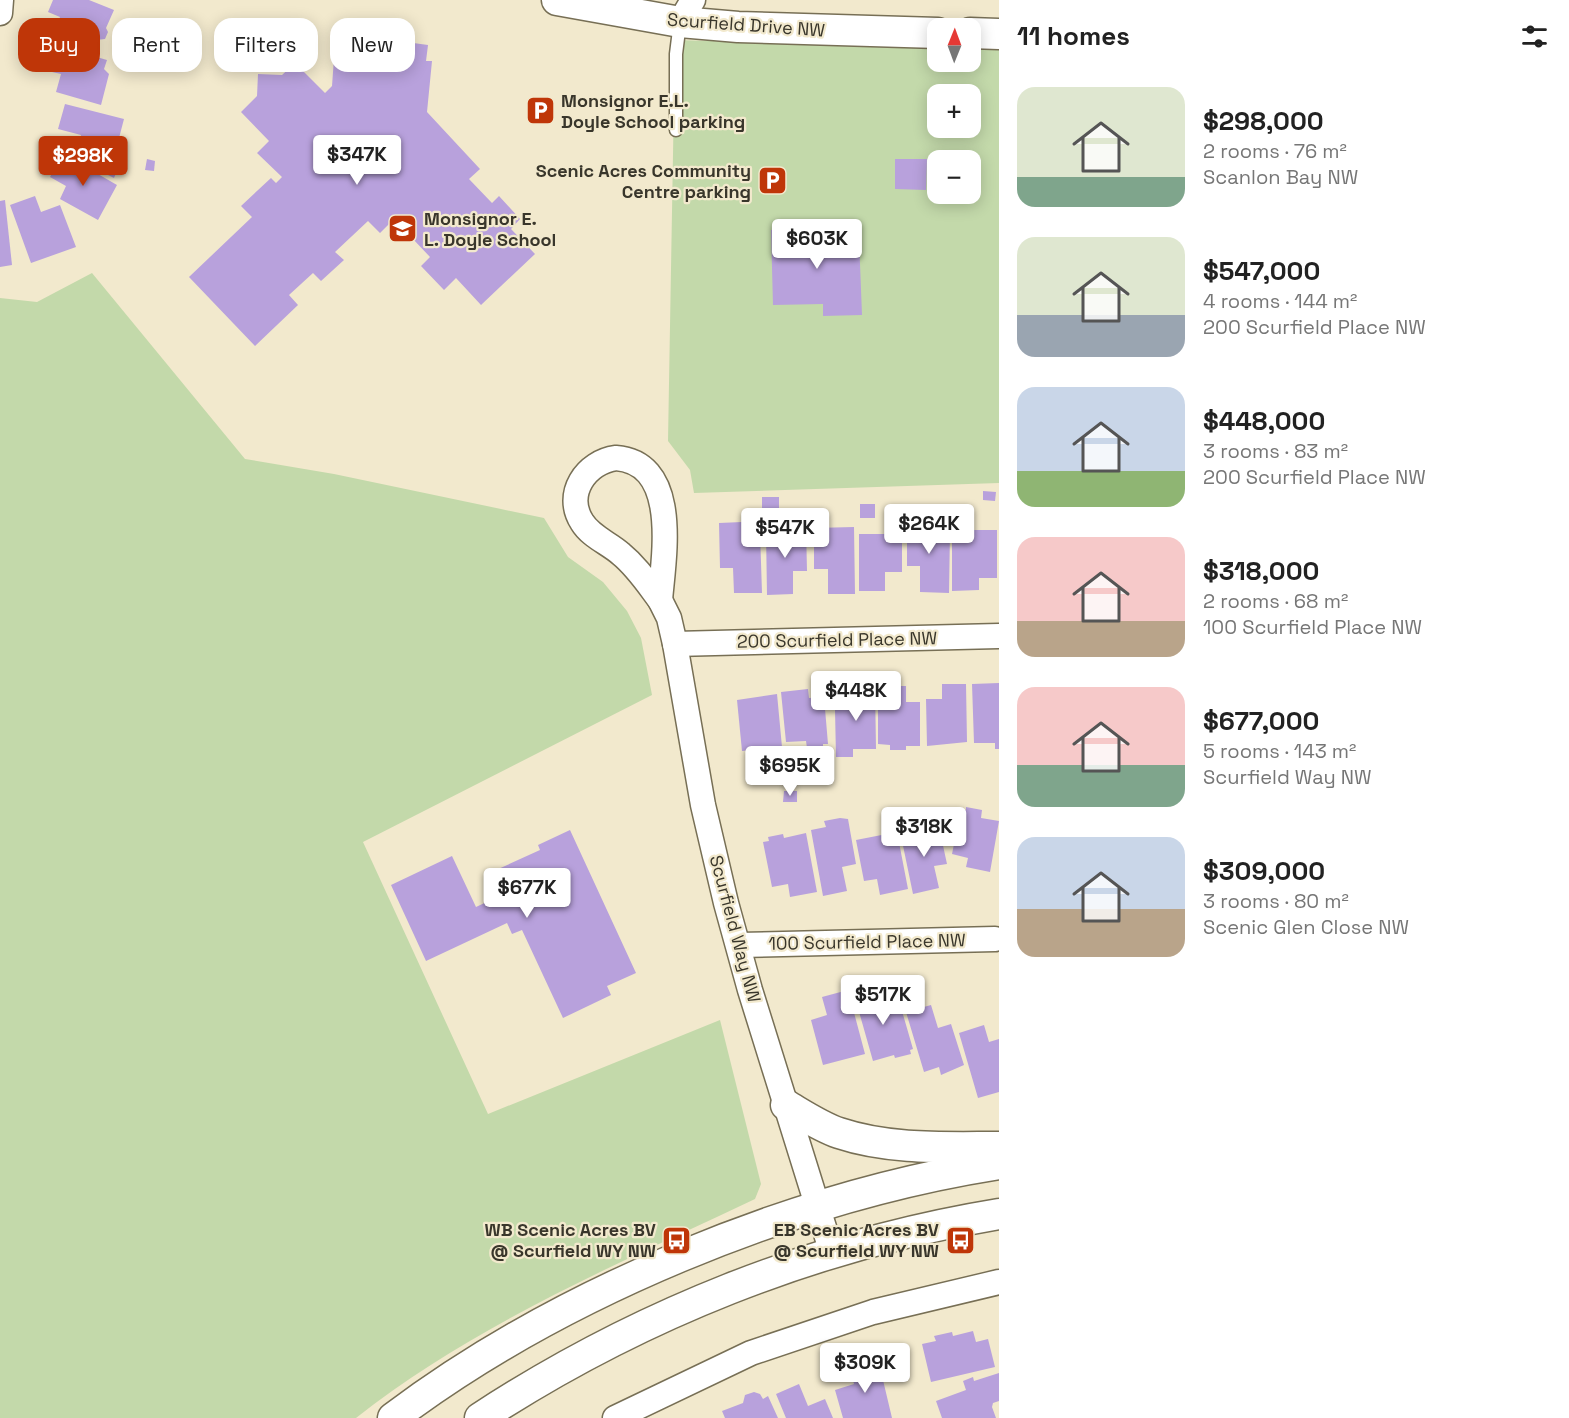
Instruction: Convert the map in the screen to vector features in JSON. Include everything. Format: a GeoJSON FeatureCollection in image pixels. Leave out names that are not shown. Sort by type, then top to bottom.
{"type":"FeatureCollection","features":[{"type":"Feature","properties":{"kind":"street"},"geometry":{"type":"LineString","coordinates":[[0,13],[1,0]]}},
{"type":"Feature","properties":{"kind":"street","name":"Scurfield Drive NW"},"geometry":{"type":"LineString","coordinates":[[557,0],[682,7],[738,27],[927,33]]}},
{"type":"Feature","properties":{"kind":"street"},"geometry":{"type":"LineString","coordinates":[[981,33],[999,34]]}},
{"type":"Feature","properties":{"kind":"street","name":"Scurfield Way NW"},"geometry":{"type":"LineString","coordinates":[[660,600],[664,540],[660,491],[656,480],[639,463],[628,459],[616,458],[599,462],[585,474],[577,489],[576,510],[580,520],[594,536],[634,565],[660,600],[669,618],[703,805],[750,990],[832,1252]]}},
{"type":"Feature","properties":{"kind":"street","name":"200 Scurfield Place NW"},"geometry":{"type":"LineString","coordinates":[[675,644],[999,636]]}},
{"type":"Feature","properties":{"kind":"street","name":"100 Scurfield Place NW"},"geometry":{"type":"LineString","coordinates":[[739,945],[995,939]]}},
{"type":"Feature","properties":{"kind":"street"},"geometry":{"type":"LineString","coordinates":[[786,1106],[837,1133],[874,1142],[939,1148],[999,1148]]}},
{"type":"Feature","properties":{"kind":"street"},"geometry":{"type":"LineString","coordinates":[[393,1418],[516,1339],[589,1299],[712,1245],[820,1208],[915,1181],[999,1164]]}},
{"type":"Feature","properties":{"kind":"street"},"geometry":{"type":"LineString","coordinates":[[480,1418],[543,1379],[660,1320],[784,1268],[832,1252],[999,1214]]}},
{"type":"Feature","properties":{"kind":"street"},"geometry":{"type":"LineString","coordinates":[[615,1418],[751,1353],[873,1312],[999,1282]]}},
{"type":"Feature","properties":{"kind":"lane"},"geometry":{"type":"LineString","coordinates":[[676,130],[676,54],[682,7]]}},
{"type":"Feature","properties":{"kind":"green space"},"geometry":{"type":"Polygon","coordinates":[[[675,40],[927,47],[927,72],[981,72],[981,48],[999,48],[999,483],[694,493],[690,470],[668,441],[675,40]]]}},
{"type":"Feature","properties":{"kind":"green space"},"geometry":{"type":"Polygon","coordinates":[[[92,273],[245,459],[334,474],[544,518],[568,557],[603,582],[627,611],[641,638],[652,695],[363,842],[488,1114],[720,1020],[761,1184],[755,1199],[600,1272],[498,1325],[449,1353],[356,1418],[0,1418],[0,298],[37,302],[92,273]]]}},
{"type":"Feature","properties":{"kind":"building"},"geometry":{"type":"Polygon","coordinates":[[[53,0],[89,0],[114,10],[106,28],[108,32],[105,39],[100,40],[100,18],[60,18],[48,12],[53,0]]]}},
{"type":"Feature","properties":{"kind":"building"},"geometry":{"type":"Polygon","coordinates":[[[415,43],[428,45],[426,61],[432,61],[427,112],[480,169],[469,179],[492,203],[499,196],[520,219],[511,229],[535,254],[481,305],[456,278],[444,290],[421,266],[430,257],[394,219],[380,233],[368,221],[335,252],[344,260],[321,281],[313,273],[289,295],[298,305],[255,346],[189,277],[252,217],[241,206],[271,178],[276,183],[282,177],[257,153],[269,141],[241,112],[257,96],[258,74],[282,75],[285,72],[304,72],[325,93],[332,86],[333,72],[415,72],[415,43]]]}},
{"type":"Feature","properties":{"kind":"building"},"geometry":{"type":"Polygon","coordinates":[[[100,58],[107,60],[104,69],[109,74],[101,105],[56,92],[61,74],[52,72],[100,72],[100,58]]]}},
{"type":"Feature","properties":{"kind":"building"},"geometry":{"type":"Polygon","coordinates":[[[65,104],[124,119],[114,157],[78,148],[81,135],[58,129],[65,104]]]}},
{"type":"Feature","properties":{"kind":"building"},"geometry":{"type":"Polygon","coordinates":[[[63,154],[117,185],[98,220],[60,199],[66,186],[50,177],[63,154]]]}},
{"type":"Feature","properties":{"kind":"building"},"geometry":{"type":"Polygon","coordinates":[[[147,159],[155,161],[154,171],[145,170],[147,159]]]}},
{"type":"Feature","properties":{"kind":"building"},"geometry":{"type":"Polygon","coordinates":[[[895,159],[927,159],[926,190],[895,189],[895,159]]]}},
{"type":"Feature","properties":{"kind":"building"},"geometry":{"type":"Polygon","coordinates":[[[110,164],[118,168],[114,178],[106,174],[110,164]]]}},
{"type":"Feature","properties":{"kind":"building"},"geometry":{"type":"Polygon","coordinates":[[[35,196],[41,212],[60,205],[76,247],[31,263],[10,205],[35,196]]]}},
{"type":"Feature","properties":{"kind":"building"},"geometry":{"type":"Polygon","coordinates":[[[5,200],[12,265],[0,267],[0,201],[5,200]]]}},
{"type":"Feature","properties":{"kind":"building"},"geometry":{"type":"Polygon","coordinates":[[[848,228],[848,238],[859,238],[862,315],[823,316],[823,304],[773,305],[771,230],[848,228]]]}},
{"type":"Feature","properties":{"kind":"building"},"geometry":{"type":"Polygon","coordinates":[[[983,491],[996,492],[995,501],[983,500],[983,491]]]}},
{"type":"Feature","properties":{"kind":"building"},"geometry":{"type":"Polygon","coordinates":[[[762,497],[779,497],[779,509],[762,509],[762,497]]]}},
{"type":"Feature","properties":{"kind":"building"},"geometry":{"type":"Polygon","coordinates":[[[860,504],[875,504],[875,518],[860,518],[860,504]]]}},
{"type":"Feature","properties":{"kind":"building"},"geometry":{"type":"Polygon","coordinates":[[[907,519],[930,519],[930,530],[950,531],[949,593],[920,592],[920,566],[907,566],[907,519]]]}},
{"type":"Feature","properties":{"kind":"building"},"geometry":{"type":"Polygon","coordinates":[[[742,522],[742,532],[760,532],[762,593],[734,593],[733,568],[720,568],[719,523],[742,522]]]}},
{"type":"Feature","properties":{"kind":"building"},"geometry":{"type":"Polygon","coordinates":[[[788,527],[806,527],[807,571],[793,571],[793,594],[767,595],[766,532],[788,531],[788,527]]]}},
{"type":"Feature","properties":{"kind":"building"},"geometry":{"type":"Polygon","coordinates":[[[854,527],[855,594],[828,594],[828,569],[814,569],[814,528],[854,527]]]}},
{"type":"Feature","properties":{"kind":"building"},"geometry":{"type":"Polygon","coordinates":[[[952,530],[997,530],[997,578],[979,578],[979,590],[952,591],[952,530]]]}},
{"type":"Feature","properties":{"kind":"building"},"geometry":{"type":"Polygon","coordinates":[[[859,534],[902,534],[902,572],[885,572],[885,591],[859,591],[859,534]]]}},
{"type":"Feature","properties":{"kind":"building"},"geometry":{"type":"Polygon","coordinates":[[[999,683],[999,749],[995,749],[995,743],[974,743],[972,684],[999,683]]]}},
{"type":"Feature","properties":{"kind":"building"},"geometry":{"type":"Polygon","coordinates":[[[942,684],[966,684],[967,742],[927,746],[926,699],[942,699],[942,684]]]}},
{"type":"Feature","properties":{"kind":"building"},"geometry":{"type":"Polygon","coordinates":[[[878,686],[906,686],[906,702],[920,702],[920,746],[906,746],[906,750],[890,750],[890,745],[878,744],[878,686]]]}},
{"type":"Feature","properties":{"kind":"building"},"geometry":{"type":"Polygon","coordinates":[[[847,687],[875,687],[876,749],[853,749],[853,757],[836,757],[835,710],[847,710],[847,687]]]}},
{"type":"Feature","properties":{"kind":"building"},"geometry":{"type":"Polygon","coordinates":[[[808,689],[809,698],[824,697],[828,744],[807,748],[806,741],[786,742],[781,692],[808,689]]]}},
{"type":"Feature","properties":{"kind":"building"},"geometry":{"type":"Polygon","coordinates":[[[777,694],[782,747],[742,751],[737,700],[777,694]]]}},
{"type":"Feature","properties":{"kind":"building"},"geometry":{"type":"Polygon","coordinates":[[[784,791],[797,791],[797,802],[783,802],[784,791]]]}},
{"type":"Feature","properties":{"kind":"building"},"geometry":{"type":"Polygon","coordinates":[[[966,807],[982,810],[981,818],[999,821],[990,872],[966,867],[968,858],[952,854],[961,809],[966,810],[966,807]]]}},
{"type":"Feature","properties":{"kind":"building"},"geometry":{"type":"Polygon","coordinates":[[[848,819],[856,864],[842,867],[847,891],[823,896],[811,830],[826,827],[824,821],[848,819]]]}},
{"type":"Feature","properties":{"kind":"building"},"geometry":{"type":"Polygon","coordinates":[[[939,827],[947,864],[934,866],[939,888],[913,894],[901,836],[939,827]]]}},
{"type":"Feature","properties":{"kind":"building"},"geometry":{"type":"Polygon","coordinates":[[[570,830],[636,973],[607,986],[611,995],[563,1018],[522,930],[512,934],[507,923],[426,961],[391,885],[452,856],[476,907],[495,898],[485,875],[540,850],[538,845],[570,830]]]}},
{"type":"Feature","properties":{"kind":"building"},"geometry":{"type":"Polygon","coordinates":[[[897,832],[908,889],[880,895],[877,879],[864,881],[856,840],[897,832]]]}},
{"type":"Feature","properties":{"kind":"building"},"geometry":{"type":"Polygon","coordinates":[[[806,833],[817,892],[790,897],[788,884],[772,887],[763,842],[769,841],[768,837],[783,834],[784,838],[806,833]]]}},
{"type":"Feature","properties":{"kind":"building"},"geometry":{"type":"Polygon","coordinates":[[[878,987],[884,1009],[897,1005],[899,1012],[902,1011],[913,1049],[910,1050],[911,1054],[895,1058],[894,1055],[873,1061],[854,994],[878,987]]]}},
{"type":"Feature","properties":{"kind":"building"},"geometry":{"type":"Polygon","coordinates":[[[848,990],[865,1054],[823,1065],[811,1020],[827,1015],[822,997],[848,990]]]}},
{"type":"Feature","properties":{"kind":"building"},"geometry":{"type":"Polygon","coordinates":[[[931,1005],[938,1028],[951,1024],[964,1065],[941,1075],[939,1067],[924,1072],[906,1012],[931,1005]]]}},
{"type":"Feature","properties":{"kind":"building"},"geometry":{"type":"Polygon","coordinates":[[[984,1025],[989,1042],[999,1039],[999,1092],[978,1098],[959,1033],[984,1025]]]}},
{"type":"Feature","properties":{"kind":"building"},"geometry":{"type":"Polygon","coordinates":[[[973,1331],[976,1342],[988,1339],[995,1367],[931,1382],[922,1344],[936,1341],[934,1336],[952,1332],[953,1336],[973,1331]]]}},
{"type":"Feature","properties":{"kind":"building"},"geometry":{"type":"Polygon","coordinates":[[[878,1359],[892,1418],[843,1418],[835,1390],[854,1384],[849,1367],[878,1359]]]}},
{"type":"Feature","properties":{"kind":"building"},"geometry":{"type":"Polygon","coordinates":[[[999,1373],[999,1401],[993,1403],[992,1407],[996,1418],[942,1418],[936,1401],[966,1390],[963,1381],[973,1377],[974,1381],[999,1373]]]}},
{"type":"Feature","properties":{"kind":"building"},"geometry":{"type":"Polygon","coordinates":[[[799,1384],[808,1406],[825,1399],[833,1418],[786,1418],[776,1394],[799,1384]]]}},
{"type":"Feature","properties":{"kind":"building"},"geometry":{"type":"Polygon","coordinates":[[[754,1392],[760,1394],[763,1399],[768,1396],[778,1418],[725,1418],[722,1411],[743,1403],[745,1395],[754,1392]]]}},
{"type":"Feature","properties":{"kind":"place","name":"Monsignor E.L. Doyle School parking"},"geometry":{"type":"Point","coordinates":[540,111]}},
{"type":"Feature","properties":{"kind":"place","name":"Scenic Acres Community Centre parking"},"geometry":{"type":"Point","coordinates":[772,181]}},
{"type":"Feature","properties":{"kind":"place","name":"Monsignor E. L. Doyle School"},"geometry":{"type":"Point","coordinates":[403,229]}},
{"type":"Feature","properties":{"kind":"place","name":"WB Scenic Acres BV @ Scurfield WY NW"},"geometry":{"type":"Point","coordinates":[677,1240]}},
{"type":"Feature","properties":{"kind":"place","name":"EB Scenic Acres BV @ Scurfield WY NW"},"geometry":{"type":"Point","coordinates":[960,1240]}}]}
